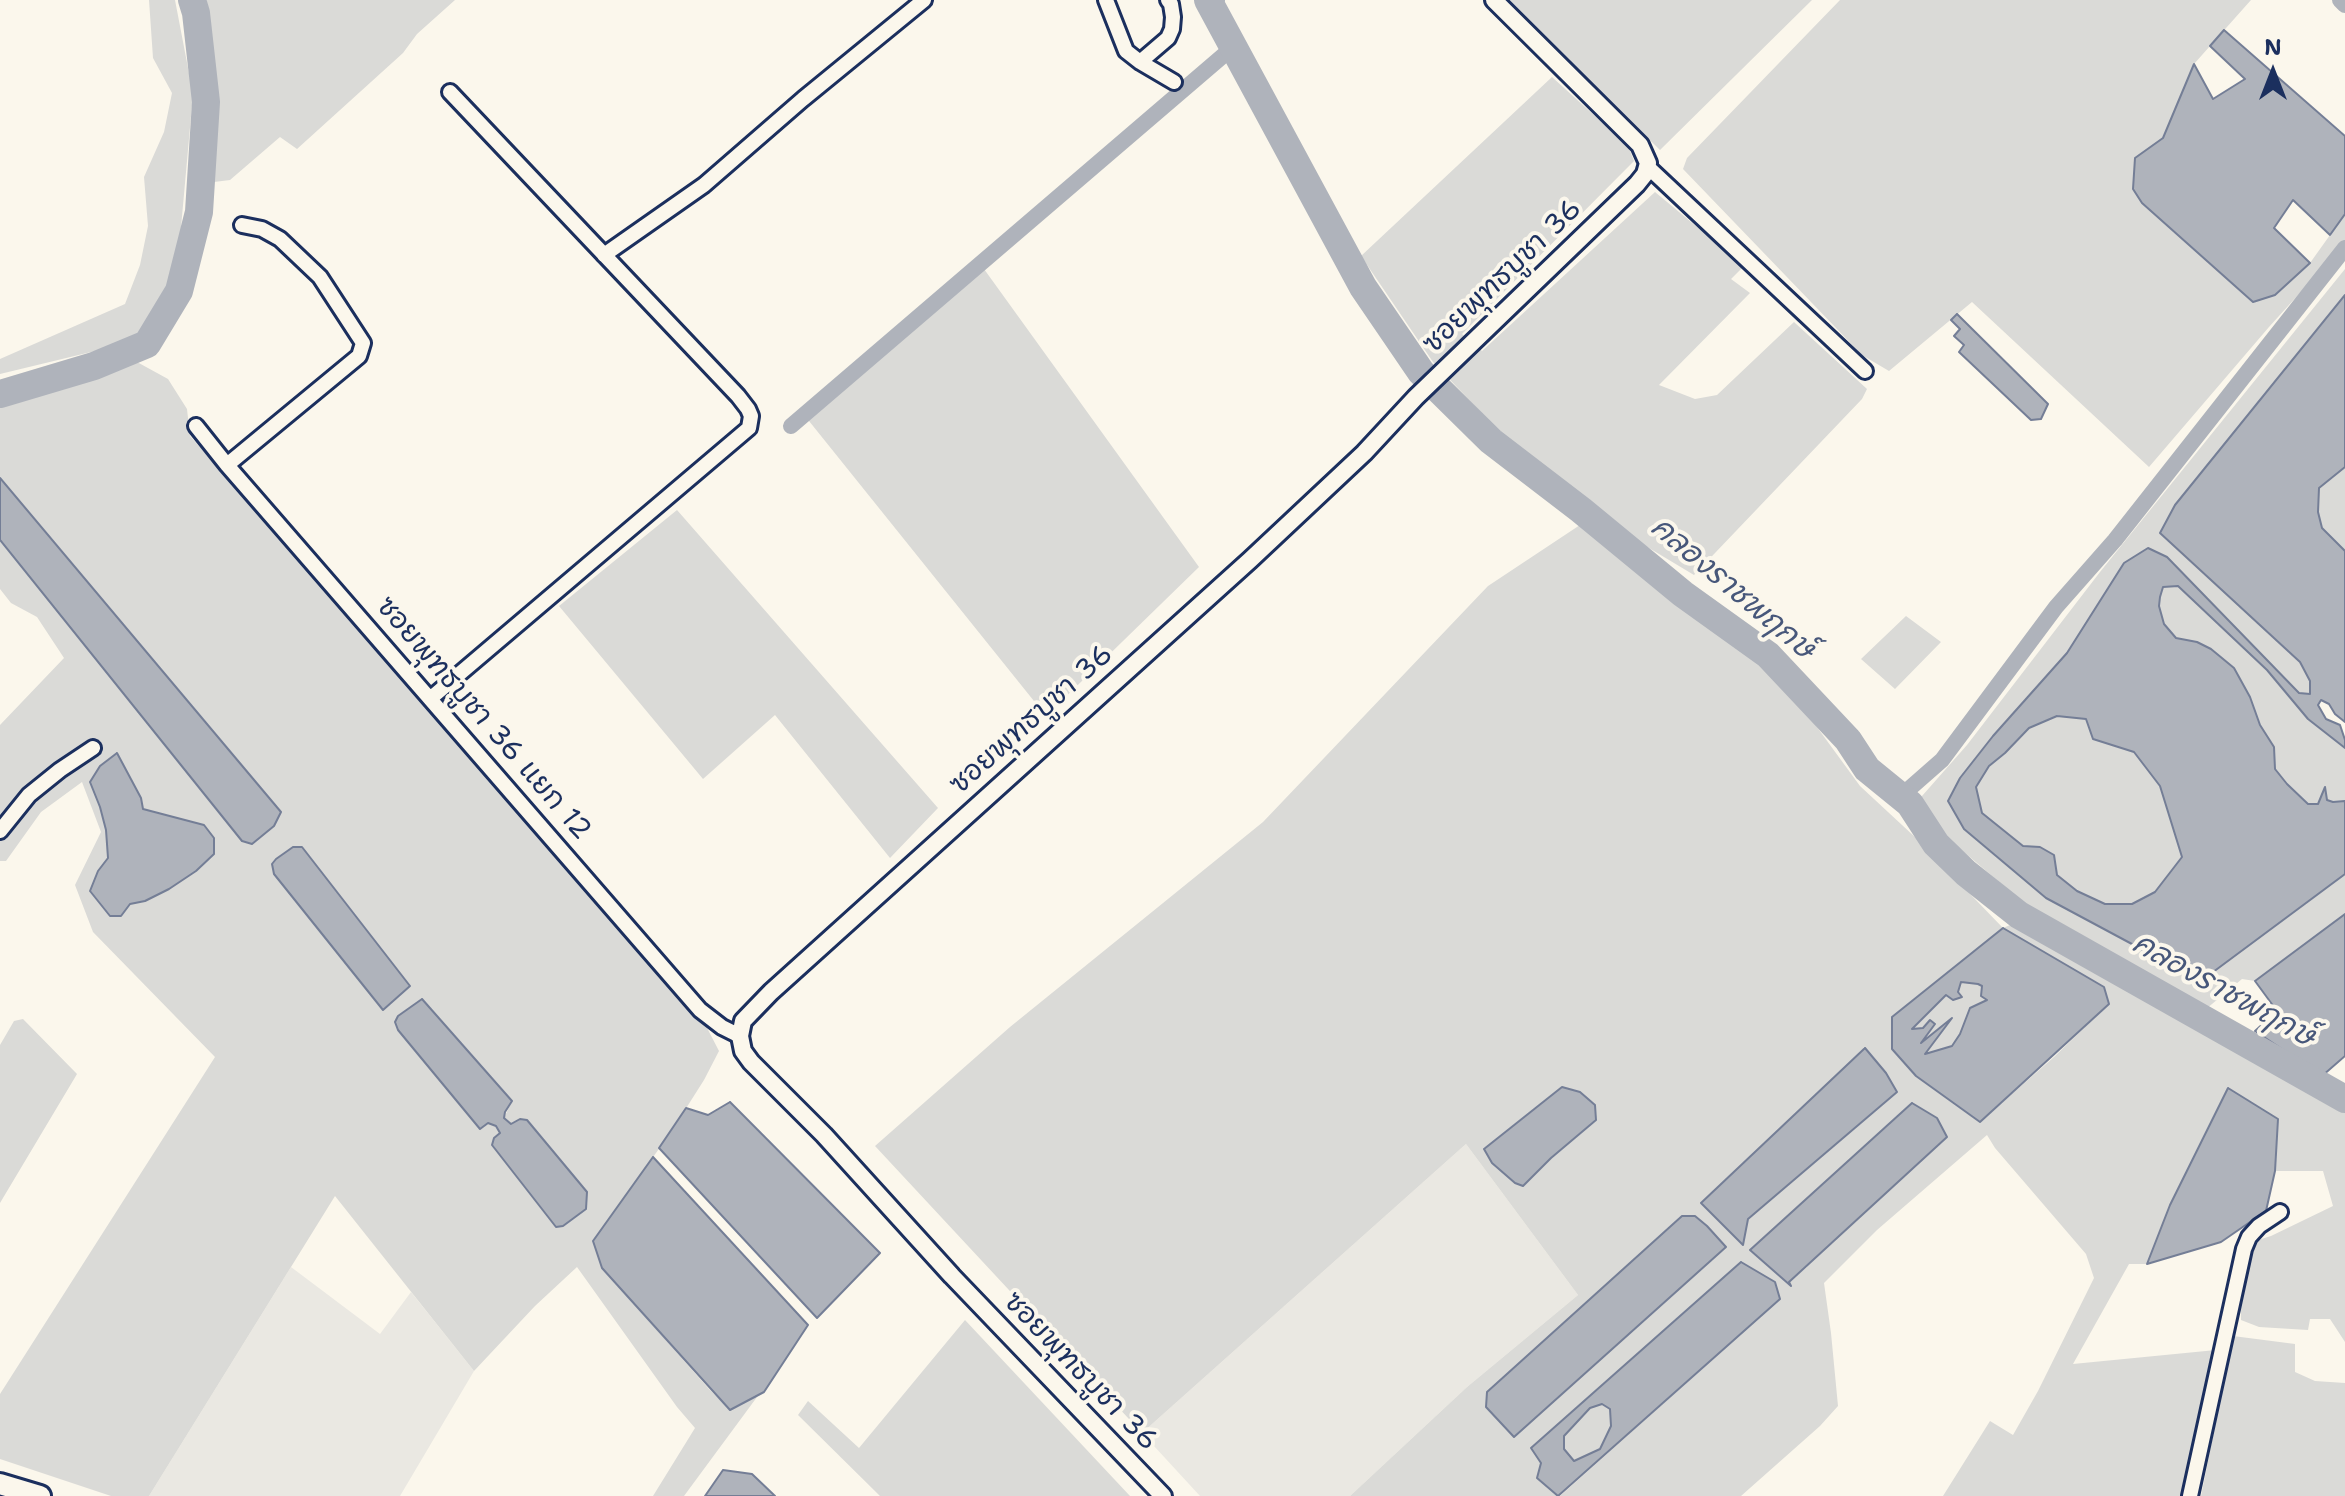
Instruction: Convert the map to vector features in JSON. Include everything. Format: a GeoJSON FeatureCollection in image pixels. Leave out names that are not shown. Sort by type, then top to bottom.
{"type":"FeatureCollection","features":[{"type":"Feature","properties":{"kind":"main road"},"geometry":{"type":"LineString","coordinates":[[0,1484],[40,1496]]}},
{"type":"Feature","properties":{"kind":"street"},"geometry":{"type":"LineString","coordinates":[[604,255],[704,185],[924,0]]}},
{"type":"Feature","properties":{"kind":"street"},"geometry":{"type":"LineString","coordinates":[[1106,0],[1126,51],[1174,82]]}},
{"type":"Feature","properties":{"kind":"street"},"geometry":{"type":"LineString","coordinates":[[1140,62],[1168,38],[1173,17],[1168,0]]}},
{"type":"Feature","properties":{"kind":"street"},"geometry":{"type":"LineString","coordinates":[[1494,0],[1640,145],[1648,167],[1865,371]]}},
{"type":"Feature","properties":{"kind":"street"},"geometry":{"type":"LineString","coordinates":[[431,698],[749,428],[751,416],[738,396],[450,92]]}},
{"type":"Feature","properties":{"kind":"street","name":"ซอยพุทธบูชา 36"},"geometry":{"type":"LineString","coordinates":[[1163,1496],[952,1276],[824,1135],[751,1062],[743,1051],[740,1036],[743,1021],[771,992],[1250,560],[1364,453],[1416,397],[1637,184],[1648,167]]}},
{"type":"Feature","properties":{"kind":"street"},"geometry":{"type":"LineString","coordinates":[[227,465],[359,356],[363,343],[320,277],[280,239],[262,229],[242,225]]}},
{"type":"Feature","properties":{"kind":"street","name":"ซอยพุทธบูชา 36 แยก 12"},"geometry":{"type":"LineString","coordinates":[[196,426],[700,1010],[740,1036]]}},
{"type":"Feature","properties":{"kind":"street"},"geometry":{"type":"LineString","coordinates":[[0,831],[29,795],[93,748]]}},
{"type":"Feature","properties":{"kind":"street"},"geometry":{"type":"LineString","coordinates":[[2190,1496],[2244,1249],[2259,1226],[2280,1212]]}},
{"type":"Feature","properties":{"kind":"shaded area"},"geometry":{"type":"Polygon","coordinates":[[[149,0],[175,0],[193,94],[178,261],[149,327],[120,345],[0,374],[0,359],[125,304],[140,265],[148,226],[144,177],[164,132],[172,93],[153,58],[149,0]]]}},
{"type":"Feature","properties":{"kind":"shaded area"},"geometry":{"type":"Polygon","coordinates":[[[206,0],[455,0],[417,34],[403,53],[297,149],[280,137],[230,180],[206,183],[213,157],[209,10],[206,0]]]}},
{"type":"Feature","properties":{"kind":"shaded area"},"geometry":{"type":"Polygon","coordinates":[[[1507,0],[1812,0],[1660,150],[1507,0]]]}},
{"type":"Feature","properties":{"kind":"shaded area"},"geometry":{"type":"Polygon","coordinates":[[[1840,0],[2251,0],[2194,64],[2163,138],[2135,158],[2133,189],[2142,203],[2253,302],[2275,295],[2310,263],[2345,214],[2345,243],[2149,467],[1972,302],[1889,371],[1862,355],[1683,169],[1687,158],[1840,0]]]}},
{"type":"Feature","properties":{"kind":"shaded area"},"geometry":{"type":"Polygon","coordinates":[[[2224,30],[2345,136],[2345,214],[2330,235],[2293,200],[2274,228],[2310,263],[2275,295],[2253,302],[2142,203],[2133,189],[2135,158],[2163,138],[2194,64],[2213,99],[2245,79],[2210,46],[2224,30]]]}},
{"type":"Feature","properties":{"kind":"shaded area"},"geometry":{"type":"Polygon","coordinates":[[[1552,77],[1628,146],[1634,161],[1462,334],[1482,351],[1655,192],[1744,266],[1731,279],[1750,293],[1659,385],[1695,399],[1717,395],[1794,322],[1867,389],[1862,399],[1694,575],[1639,542],[1497,429],[1433,362],[1361,256],[1552,77]]]}},
{"type":"Feature","properties":{"kind":"shaded area"},"geometry":{"type":"Polygon","coordinates":[[[984,269],[1199,567],[1046,716],[805,416],[984,269]]]}},
{"type":"Feature","properties":{"kind":"shaded area"},"geometry":{"type":"Polygon","coordinates":[[[2345,269],[2345,295],[2175,505],[2160,533],[2300,662],[2310,681],[2310,694],[2299,693],[2167,557],[2148,548],[2124,563],[2067,653],[1993,736],[1948,801],[2046,898],[2201,981],[2345,874],[2345,914],[2255,981],[2242,979],[2206,1009],[2176,997],[2039,916],[1930,823],[1922,807],[1922,796],[1967,745],[2100,572],[2345,269]]]}},
{"type":"Feature","properties":{"kind":"shaded area"},"geometry":{"type":"Polygon","coordinates":[[[2345,295],[2345,467],[2319,488],[2318,512],[2322,528],[2345,551],[2345,722],[2329,704],[2321,700],[2318,705],[2326,719],[2340,725],[2345,748],[2308,719],[2267,670],[2178,586],[2163,587],[2160,597],[2164,624],[2176,638],[2197,642],[2211,649],[2234,668],[2250,697],[2260,725],[2274,747],[2275,769],[2287,784],[2308,804],[2318,804],[2325,787],[2327,800],[2345,801],[2345,874],[2201,981],[2046,898],[1964,829],[1948,801],[1960,778],[1993,736],[2067,653],[2124,563],[2148,548],[2167,557],[2299,693],[2310,694],[2310,681],[2300,662],[2160,533],[2175,505],[2345,295]],[[2057,716],[2029,728],[1989,766],[1976,787],[1982,813],[2023,846],[2040,847],[2054,855],[2057,875],[2077,891],[2105,904],[2132,904],[2155,892],[2182,857],[2160,786],[2134,752],[2093,739],[2086,719],[2057,716]]]}},
{"type":"Feature","properties":{"kind":"shaded area"},"geometry":{"type":"Polygon","coordinates":[[[1957,314],[2048,404],[2041,419],[2031,420],[1959,352],[1964,345],[1954,336],[1960,329],[1951,320],[1957,314]]]}},
{"type":"Feature","properties":{"kind":"shaded area"},"geometry":{"type":"Polygon","coordinates":[[[137,362],[168,379],[187,409],[190,436],[373,642],[681,1003],[705,1024],[719,1051],[671,1132],[593,1241],[602,1268],[730,1410],[760,1393],[684,1496],[653,1496],[695,1428],[577,1267],[474,1371],[335,1196],[149,1496],[111,1496],[0,1459],[0,1394],[215,1057],[93,932],[75,885],[101,832],[82,782],[41,812],[6,861],[0,861],[0,725],[64,658],[37,617],[11,603],[0,589],[0,540],[242,841],[252,844],[274,826],[281,813],[0,478],[0,404],[137,362]],[[117,754],[90,782],[106,830],[108,858],[98,871],[130,904],[145,901],[169,889],[214,854],[204,825],[143,809],[141,798],[117,754]],[[422,999],[488,1123],[496,1126],[500,1133],[520,1119],[510,1124],[504,1118],[512,1101],[422,999]]]}},
{"type":"Feature","properties":{"kind":"shaded area"},"geometry":{"type":"Polygon","coordinates":[[[2345,467],[2345,551],[2322,528],[2318,512],[2319,488],[2345,467]]]}},
{"type":"Feature","properties":{"kind":"shaded area"},"geometry":{"type":"Polygon","coordinates":[[[0,478],[281,812],[274,826],[252,844],[242,841],[0,540],[0,478]]]}},
{"type":"Feature","properties":{"kind":"shaded area"},"geometry":{"type":"Polygon","coordinates":[[[677,510],[938,808],[890,858],[775,715],[703,779],[559,606],[677,510]]]}},
{"type":"Feature","properties":{"kind":"shaded area"},"geometry":{"type":"Polygon","coordinates":[[[1580,525],[1739,646],[1795,697],[1860,786],[1916,838],[2003,928],[2017,922],[2345,1112],[2345,1342],[2330,1319],[2310,1319],[2308,1330],[2259,1327],[2241,1320],[2241,1296],[2255,1241],[2333,1206],[2323,1171],[2275,1171],[2278,1119],[2228,1088],[2170,1205],[2147,1264],[2129,1264],[2073,1364],[2216,1350],[2184,1496],[1943,1496],[1990,1421],[2013,1435],[2094,1278],[2086,1254],[1987,1135],[1877,1230],[1824,1283],[1838,1406],[1820,1426],[1741,1496],[1560,1496],[1780,1299],[1775,1282],[1531,1448],[1541,1463],[1537,1478],[1558,1496],[1350,1496],[1467,1387],[1578,1295],[1466,1144],[1142,1433],[875,1146],[1010,1027],[1263,822],[1488,586],[1580,525]],[[2003,928],[1892,1017],[1892,1049],[1916,1076],[1980,1122],[2109,1004],[2003,928]],[[1865,1048],[1702,1202],[1743,1244],[1748,1219],[1896,1092],[1865,1048]],[[1725,1247],[1486,1407],[1514,1437],[1725,1247]],[[1751,1251],[1788,1283],[1807,1267],[1751,1251]]]}},
{"type":"Feature","properties":{"kind":"shaded area"},"geometry":{"type":"Polygon","coordinates":[[[2178,586],[2267,670],[2308,719],[2345,747],[2345,801],[2326,799],[2325,789],[2318,804],[2308,804],[2287,784],[2275,769],[2274,747],[2260,725],[2250,697],[2197,642],[2176,638],[2164,624],[2159,606],[2162,587],[2178,586]]]}},
{"type":"Feature","properties":{"kind":"shaded area"},"geometry":{"type":"Polygon","coordinates":[[[1906,616],[1941,642],[1895,689],[1861,659],[1906,616]]]}},
{"type":"Feature","properties":{"kind":"shaded area"},"geometry":{"type":"Polygon","coordinates":[[[2057,716],[2086,719],[2093,739],[2134,752],[2160,786],[2182,857],[2155,892],[2132,904],[2105,904],[2077,891],[2057,875],[2040,847],[2023,847],[1982,813],[1976,787],[1989,766],[2029,728],[2057,716]]]}},
{"type":"Feature","properties":{"kind":"shaded area"},"geometry":{"type":"Polygon","coordinates":[[[117,753],[141,798],[143,809],[204,825],[214,838],[214,854],[169,889],[145,901],[130,904],[121,916],[110,916],[90,891],[98,871],[108,858],[106,830],[90,782],[100,766],[117,753]]]}},
{"type":"Feature","properties":{"kind":"shaded area"},"geometry":{"type":"Polygon","coordinates":[[[293,847],[302,847],[410,986],[383,1010],[274,874],[272,864],[293,847]]]}},
{"type":"Feature","properties":{"kind":"shaded area"},"geometry":{"type":"Polygon","coordinates":[[[2345,914],[2345,1056],[2322,1076],[2255,1031],[2277,1011],[2255,981],[2345,914]]]}},
{"type":"Feature","properties":{"kind":"shaded area"},"geometry":{"type":"Polygon","coordinates":[[[2003,928],[2104,987],[2109,1004],[1980,1122],[1916,1076],[1892,1049],[1892,1017],[2003,928]],[[1961,982],[1958,992],[1962,997],[1953,1000],[1946,995],[1912,1029],[1923,1028],[1930,1020],[1935,1024],[1921,1043],[1952,1018],[1925,1054],[1952,1046],[1970,1008],[1987,1000],[1981,996],[1982,986],[1961,982]]]}},
{"type":"Feature","properties":{"kind":"shaded area"},"geometry":{"type":"Polygon","coordinates":[[[1961,982],[1982,986],[1988,1000],[1970,1008],[1952,1046],[1924,1055],[1949,1021],[1917,1047],[1923,1028],[1911,1031],[1947,995],[1962,997],[1958,992],[1961,982]]]}},
{"type":"Feature","properties":{"kind":"shaded area"},"geometry":{"type":"Polygon","coordinates":[[[422,999],[512,1101],[504,1118],[511,1124],[520,1119],[527,1120],[587,1192],[586,1209],[563,1226],[556,1227],[492,1145],[500,1133],[496,1126],[488,1123],[480,1129],[398,1030],[395,1022],[398,1016],[422,999]]]}},
{"type":"Feature","properties":{"kind":"shaded area"},"geometry":{"type":"Polygon","coordinates":[[[23,1019],[77,1074],[0,1203],[0,1045],[14,1021],[23,1019]]]}},
{"type":"Feature","properties":{"kind":"shaded area"},"geometry":{"type":"Polygon","coordinates":[[[1865,1048],[1897,1092],[1748,1219],[1743,1245],[1701,1203],[1865,1048]]]}},
{"type":"Feature","properties":{"kind":"shaded area"},"geometry":{"type":"Polygon","coordinates":[[[1562,1087],[1580,1092],[1595,1105],[1596,1120],[1523,1186],[1515,1183],[1492,1163],[1484,1149],[1562,1087]]]}},
{"type":"Feature","properties":{"kind":"shaded area"},"geometry":{"type":"Polygon","coordinates":[[[2228,1088],[2278,1119],[2275,1171],[2266,1211],[2221,1242],[2147,1264],[2170,1205],[2228,1088]]]}},
{"type":"Feature","properties":{"kind":"shaded area"},"geometry":{"type":"Polygon","coordinates":[[[730,1102],[880,1253],[817,1318],[659,1148],[686,1108],[708,1115],[730,1102]]]}},
{"type":"Feature","properties":{"kind":"shaded area"},"geometry":{"type":"Polygon","coordinates":[[[1912,1103],[1937,1118],[1947,1137],[1789,1282],[1791,1286],[1750,1250],[1912,1103]]]}},
{"type":"Feature","properties":{"kind":"shaded area"},"geometry":{"type":"Polygon","coordinates":[[[1466,1144],[1578,1295],[1467,1387],[1350,1496],[1200,1496],[1142,1433],[1466,1144]]]}},
{"type":"Feature","properties":{"kind":"shaded area"},"geometry":{"type":"Polygon","coordinates":[[[653,1157],[808,1325],[764,1392],[730,1410],[602,1268],[593,1241],[653,1157]]]}},
{"type":"Feature","properties":{"kind":"shaded area"},"geometry":{"type":"Polygon","coordinates":[[[1682,1216],[1695,1216],[1726,1247],[1514,1437],[1486,1407],[1487,1392],[1682,1216]]]}},
{"type":"Feature","properties":{"kind":"shaded area"},"geometry":{"type":"Polygon","coordinates":[[[1741,1262],[1775,1282],[1780,1299],[1558,1496],[1537,1478],[1541,1463],[1531,1448],[1741,1262]],[[1602,1404],[1590,1408],[1564,1436],[1564,1449],[1574,1461],[1600,1449],[1611,1426],[1610,1409],[1602,1404]]]}},
{"type":"Feature","properties":{"kind":"shaded area"},"geometry":{"type":"Polygon","coordinates":[[[291,1267],[380,1334],[411,1292],[474,1371],[400,1496],[149,1496],[291,1267]]]}},
{"type":"Feature","properties":{"kind":"shaded area"},"geometry":{"type":"Polygon","coordinates":[[[965,1320],[1130,1496],[880,1496],[798,1415],[808,1401],[859,1448],[965,1320]]]}},
{"type":"Feature","properties":{"kind":"shaded area"},"geometry":{"type":"Polygon","coordinates":[[[2233,1336],[2295,1344],[2295,1372],[2315,1381],[2345,1383],[2345,1496],[2201,1496],[2233,1336]]]}},
{"type":"Feature","properties":{"kind":"shaded area"},"geometry":{"type":"Polygon","coordinates":[[[1602,1404],[1610,1408],[1611,1426],[1599,1450],[1574,1462],[1564,1449],[1564,1436],[1590,1408],[1602,1404]]]}},
{"type":"Feature","properties":{"kind":"shaded area"},"geometry":{"type":"Polygon","coordinates":[[[723,1470],[752,1474],[775,1496],[705,1496],[723,1470]]]}},
{"type":"Feature","properties":{"kind":"waterway"},"geometry":{"type":"LineString","coordinates":[[0,394],[94,366],[147,344],[179,291],[199,212],[206,102],[192,0]]}},
{"type":"Feature","properties":{"kind":"waterway","name":"คลองราชพฤกษ์"},"geometry":{"type":"LineString","coordinates":[[1208,0],[1363,287],[1421,372],[1491,441],[1683,594],[1768,655],[1848,740],[1867,769],[1910,804],[1936,844],[1966,873],[2019,915],[2345,1099]]}},
{"type":"Feature","properties":{"kind":"waterway","name":"คลองราชพฤกษ์"},"geometry":{"type":"LineString","coordinates":[[1210,5],[1217,0]]}},
{"type":"Feature","properties":{"kind":"waterway"},"geometry":{"type":"LineString","coordinates":[[2340,0],[2345,5]]}},
{"type":"Feature","properties":{"kind":"waterway"},"geometry":{"type":"LineString","coordinates":[[791,426],[1232,48]]}},
{"type":"Feature","properties":{"kind":"waterway"},"geometry":{"type":"LineString","coordinates":[[1901,796],[1942,760],[2056,607],[2115,540],[2345,248]]}}]}
